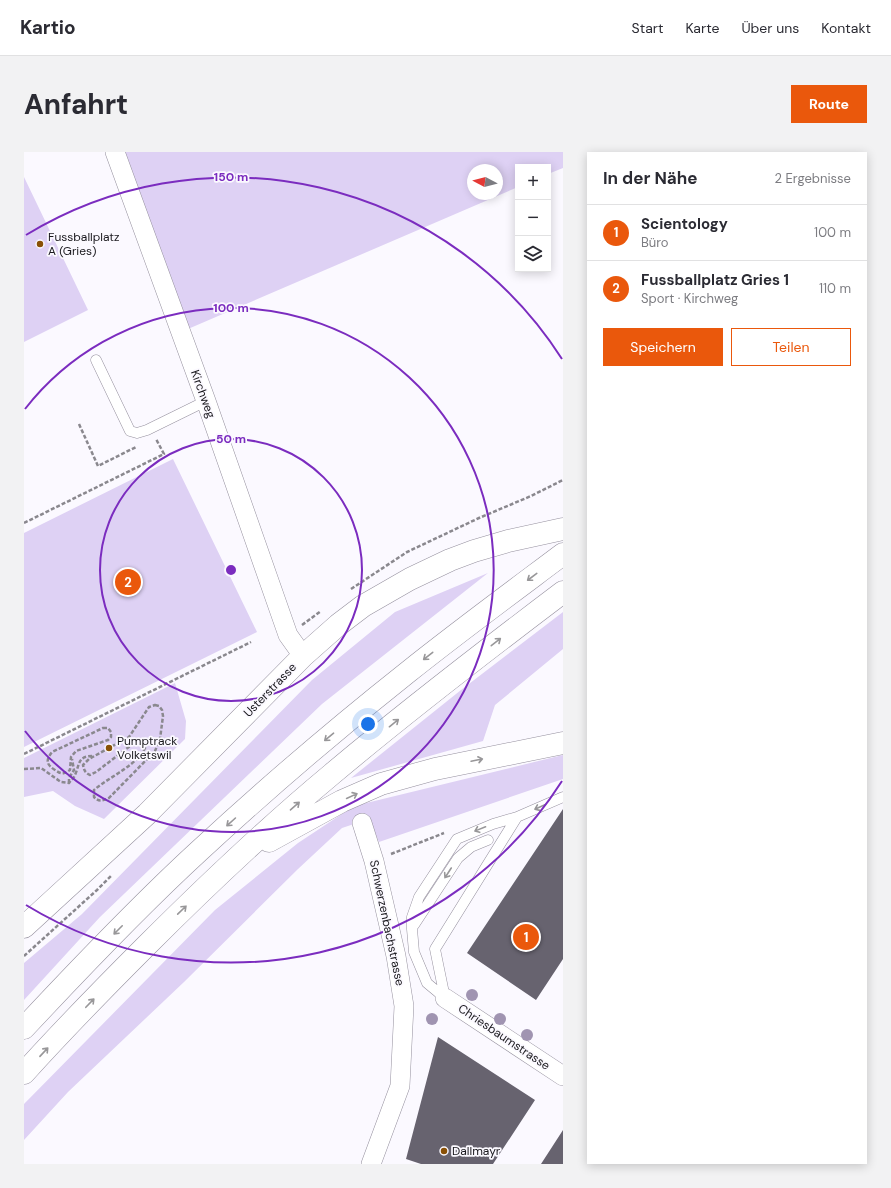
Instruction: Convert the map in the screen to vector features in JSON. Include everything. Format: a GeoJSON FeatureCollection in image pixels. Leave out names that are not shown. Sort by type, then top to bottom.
{"type":"FeatureCollection","features":[{"type":"Feature","properties":{"kind":"main road","name":"Usterstrasse"},"geometry":{"type":"LineString","coordinates":[[24,927],[147,814],[303,656],[338,625],[363,606],[410,579],[450,560],[508,541],[563,529]]}},
{"type":"Feature","properties":{"kind":"main road"},"geometry":{"type":"LineString","coordinates":[[24,1028],[145,902],[261,795],[308,754],[408,672],[563,554]]}},
{"type":"Feature","properties":{"kind":"main road"},"geometry":{"type":"LineString","coordinates":[[24,1073],[110,982],[234,860],[330,775],[400,718],[563,592]]}},
{"type":"Feature","properties":{"kind":"main road"},"geometry":{"type":"LineString","coordinates":[[234,860],[342,801],[381,784],[435,769],[563,743]]}},
{"type":"Feature","properties":{"kind":"street","name":"Kirchweg"},"geometry":{"type":"LineString","coordinates":[[115,152],[288,634],[303,656]]}},
{"type":"Feature","properties":{"kind":"street","name":"Schwerzenbachstrasse"},"geometry":{"type":"LineString","coordinates":[[362,823],[374,861],[396,956],[404,1006],[400,1086],[371,1164]]}},
{"type":"Feature","properties":{"kind":"street","name":"Chriesbaumstrasse"},"geometry":{"type":"LineString","coordinates":[[445,998],[563,1076]]}},
{"type":"Feature","properties":{"kind":"lane"},"geometry":{"type":"LineString","coordinates":[[96,360],[130,431],[137,433],[147,430],[206,402]]}},
{"type":"Feature","properties":{"kind":"lane"},"geometry":{"type":"LineString","coordinates":[[445,998],[427,983],[414,952],[412,917],[419,897],[457,839],[493,824],[517,817],[563,797]]}},
{"type":"Feature","properties":{"kind":"lane"},"geometry":{"type":"LineString","coordinates":[[445,998],[435,949],[517,817]]}},
{"type":"Feature","properties":{"kind":"lane"},"geometry":{"type":"LineString","coordinates":[[412,928],[458,858],[471,847],[488,840]]}},
{"type":"Feature","properties":{"kind":"path"},"geometry":{"type":"LineString","coordinates":[[80,424],[98,466],[142,444]]}},
{"type":"Feature","properties":{"kind":"path"},"geometry":{"type":"LineString","coordinates":[[24,523],[164,454],[155,438]]}},
{"type":"Feature","properties":{"kind":"path"},"geometry":{"type":"LineString","coordinates":[[346,592],[407,552],[563,480]]}},
{"type":"Feature","properties":{"kind":"path"},"geometry":{"type":"LineString","coordinates":[[288,634],[325,609]]}},
{"type":"Feature","properties":{"kind":"path"},"geometry":{"type":"LineString","coordinates":[[24,754],[251,642]]}},
{"type":"Feature","properties":{"kind":"path"},"geometry":{"type":"LineString","coordinates":[[70,783],[75,776],[78,762],[85,756],[94,756],[129,737],[149,707],[155,704],[162,710],[163,716],[160,739],[155,751],[109,798],[103,801],[98,801],[94,797],[94,790],[137,760],[145,750],[146,743],[144,740],[138,740],[90,775],[84,770],[83,765],[94,756]]}},
{"type":"Feature","properties":{"kind":"path"},"geometry":{"type":"LineString","coordinates":[[70,783],[69,778],[74,770],[72,757],[76,751],[108,740],[111,737],[112,732],[108,728],[103,728],[52,752],[48,757],[47,762],[49,766],[60,774],[65,774],[70,770],[72,757]]}},
{"type":"Feature","properties":{"kind":"path"},"geometry":{"type":"LineString","coordinates":[[24,770],[41,768],[61,782],[70,783]]}},
{"type":"Feature","properties":{"kind":"shaded area"},"geometry":{"type":"Polygon","coordinates":[[[115,152],[563,152],[563,168],[551,173],[551,164],[515,164],[515,188],[503,193],[503,164],[467,164],[467,200],[488,200],[181,332],[115,152]]]}},
{"type":"Feature","properties":{"kind":"shaded area","name":"Fussballplatz A (Gries)"},"geometry":{"type":"Polygon","coordinates":[[[24,177],[88,310],[24,342],[24,177]]]}},
{"type":"Feature","properties":{"kind":"shaded area"},"geometry":{"type":"Polygon","coordinates":[[[173,459],[257,632],[24,747],[24,533],[173,459]]]}},
{"type":"Feature","properties":{"kind":"shaded area"},"geometry":{"type":"Polygon","coordinates":[[[488,573],[322,704],[100,917],[24,1000],[24,963],[82,914],[312,680],[395,612],[488,573]]]}},
{"type":"Feature","properties":{"kind":"shaded area"},"geometry":{"type":"Polygon","coordinates":[[[563,612],[563,649],[495,705],[483,741],[351,778],[461,690],[563,612]]]}},
{"type":"Feature","properties":{"kind":"shaded area","name":"Pumptrack Volketswil"},"geometry":{"type":"Polygon","coordinates":[[[175,683],[186,721],[185,739],[104,819],[75,806],[53,791],[24,797],[24,758],[175,683]]]}},
{"type":"Feature","properties":{"kind":"shaded area"},"geometry":{"type":"Polygon","coordinates":[[[563,755],[563,779],[379,842],[369,819],[342,828],[298,869],[184,982],[68,1092],[24,1140],[24,1104],[215,910],[298,843],[354,806],[563,755]]]}},
{"type":"Feature","properties":{"kind":"building"},"geometry":{"type":"Polygon","coordinates":[[[563,809],[563,959],[536,1000],[467,953],[563,809]]]}},
{"type":"Feature","properties":{"kind":"building"},"geometry":{"type":"Polygon","coordinates":[[[438,1037],[535,1100],[493,1164],[421,1164],[406,1159],[438,1037]]]}},
{"type":"Feature","properties":{"kind":"building"},"geometry":{"type":"Polygon","coordinates":[[[563,1130],[563,1164],[541,1164],[563,1130]]]}},
{"type":"Feature","properties":{"kind":"place","name":"Fussballplatz A (Gries)"},"geometry":{"type":"Point","coordinates":[40,244]}},
{"type":"Feature","properties":{"kind":"place","name":"Fussballplatz Gries 1"},"geometry":{"type":"Point","coordinates":[128,582]}},
{"type":"Feature","properties":{"kind":"place","name":"Pumptrack Volketswil"},"geometry":{"type":"Point","coordinates":[109,748]}},
{"type":"Feature","properties":{"kind":"place","name":"Scientology"},"geometry":{"type":"Point","coordinates":[526,937]}},
{"type":"Feature","properties":{"kind":"place","name":"Dallmayr"},"geometry":{"type":"Point","coordinates":[444,1151]}}]}
